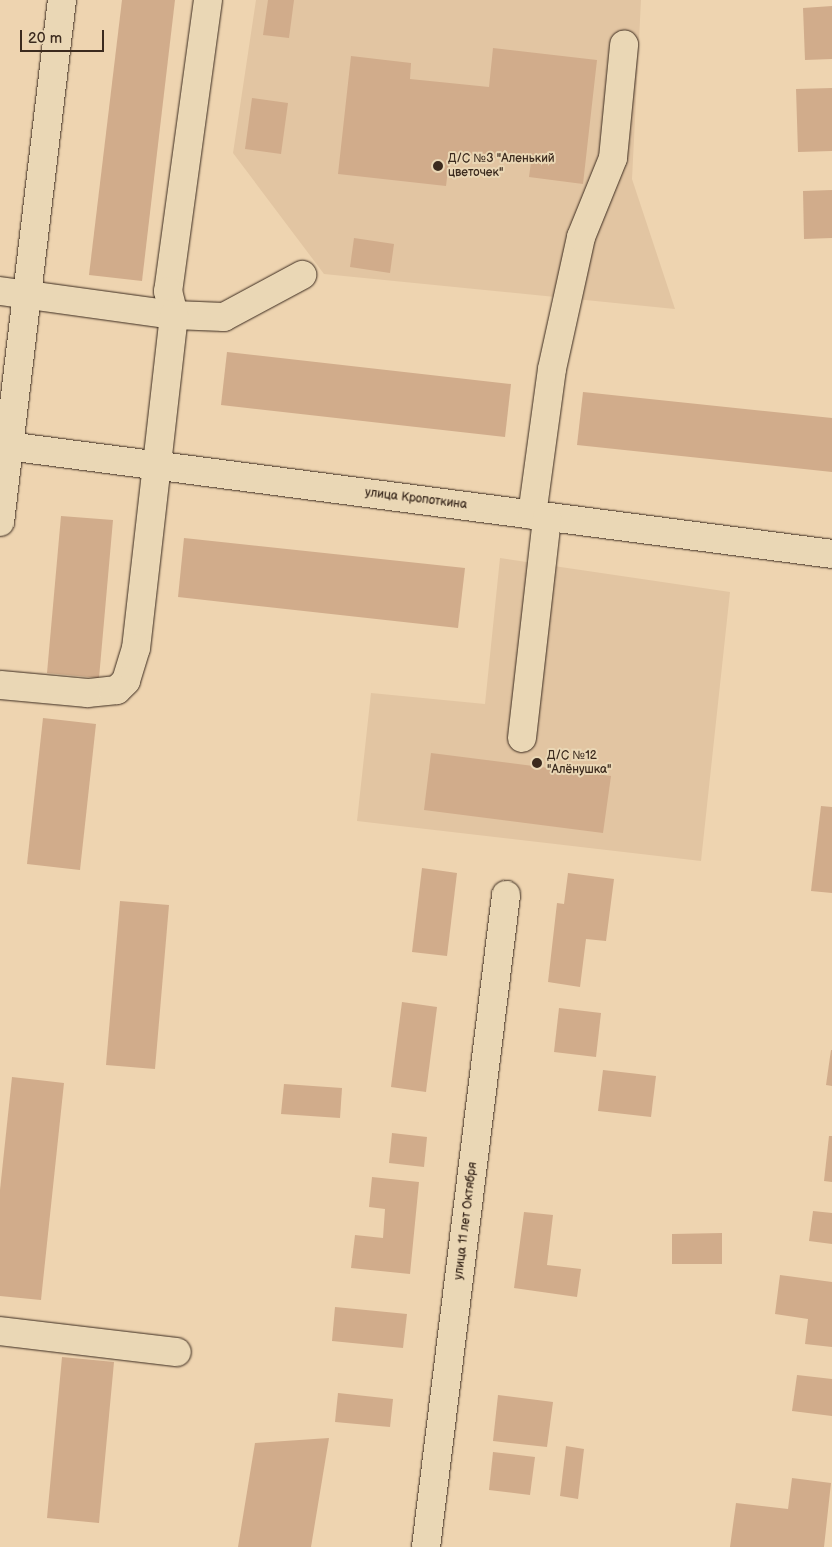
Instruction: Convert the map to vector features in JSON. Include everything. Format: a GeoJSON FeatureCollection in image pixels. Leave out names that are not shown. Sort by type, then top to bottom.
{"type":"FeatureCollection","features":[{"type":"Feature","properties":{"kind":"street"},"geometry":{"type":"LineString","coordinates":[[0,522],[12,293],[62,0]]}},
{"type":"Feature","properties":{"kind":"street"},"geometry":{"type":"LineString","coordinates":[[0,685],[87,693],[117,690],[126,681],[136,648],[174,315],[168,290],[208,0]]}},
{"type":"Feature","properties":{"kind":"street"},"geometry":{"type":"LineString","coordinates":[[522,738],[552,369],[581,237],[614,158],[624,45]]}},
{"type":"Feature","properties":{"kind":"street"},"geometry":{"type":"LineString","coordinates":[[12,293],[174,315],[224,318],[302,275]]}},
{"type":"Feature","properties":{"kind":"street","name":"улица Кропоткина"},"geometry":{"type":"LineString","coordinates":[[4,446],[832,554]]}},
{"type":"Feature","properties":{"kind":"street","name":"улица 11 лет Октября"},"geometry":{"type":"LineString","coordinates":[[426,1547],[506,895]]}},
{"type":"Feature","properties":{"kind":"street"},"geometry":{"type":"LineString","coordinates":[[0,1331],[177,1352]]}},
{"type":"Feature","properties":{"kind":"shaded area","name":"Д/С №3 \"Аленький цветочек\""},"geometry":{"type":"Polygon","coordinates":[[[256,0],[641,0],[632,179],[675,309],[324,274],[233,153],[256,0]]]}},
{"type":"Feature","properties":{"kind":"shaded area","name":"Д/С №12 \"Алёнушка\""},"geometry":{"type":"Polygon","coordinates":[[[500,558],[730,592],[701,861],[357,821],[371,693],[485,704],[500,558]]]}},
{"type":"Feature","properties":{"kind":"building"},"geometry":{"type":"Polygon","coordinates":[[[122,0],[175,0],[142,281],[89,275],[122,0]]]}},
{"type":"Feature","properties":{"kind":"building"},"geometry":{"type":"Polygon","coordinates":[[[268,0],[294,0],[289,38],[263,35],[268,0]]]}},
{"type":"Feature","properties":{"kind":"building"},"geometry":{"type":"Polygon","coordinates":[[[832,6],[832,59],[805,60],[803,8],[832,6]]]}},
{"type":"Feature","properties":{"kind":"building"},"geometry":{"type":"Polygon","coordinates":[[[493,48],[597,60],[583,184],[529,177],[531,162],[450,153],[446,186],[338,174],[351,56],[411,63],[410,79],[489,87],[493,48]]]}},
{"type":"Feature","properties":{"kind":"building"},"geometry":{"type":"Polygon","coordinates":[[[832,88],[832,151],[798,152],[796,89],[832,88]]]}},
{"type":"Feature","properties":{"kind":"building"},"geometry":{"type":"Polygon","coordinates":[[[252,98],[288,103],[281,154],[245,149],[252,98]]]}},
{"type":"Feature","properties":{"kind":"building"},"geometry":{"type":"Polygon","coordinates":[[[832,190],[832,238],[804,239],[803,191],[832,190]]]}},
{"type":"Feature","properties":{"kind":"building"},"geometry":{"type":"Polygon","coordinates":[[[354,238],[394,244],[390,273],[350,267],[354,238]]]}},
{"type":"Feature","properties":{"kind":"building"},"geometry":{"type":"Polygon","coordinates":[[[227,352],[511,384],[505,437],[221,405],[227,352]]]}},
{"type":"Feature","properties":{"kind":"building"},"geometry":{"type":"Polygon","coordinates":[[[583,392],[832,418],[832,472],[577,445],[583,392]]]}},
{"type":"Feature","properties":{"kind":"building"},"geometry":{"type":"Polygon","coordinates":[[[61,516],[113,520],[99,678],[47,673],[61,516]]]}},
{"type":"Feature","properties":{"kind":"building"},"geometry":{"type":"Polygon","coordinates":[[[184,538],[465,568],[458,628],[178,597],[184,538]]]}},
{"type":"Feature","properties":{"kind":"building"},"geometry":{"type":"Polygon","coordinates":[[[43,718],[96,724],[80,870],[27,864],[43,718]]]}},
{"type":"Feature","properties":{"kind":"building"},"geometry":{"type":"Polygon","coordinates":[[[431,753],[611,776],[603,833],[424,810],[431,753]]]}},
{"type":"Feature","properties":{"kind":"building"},"geometry":{"type":"Polygon","coordinates":[[[821,806],[832,807],[832,893],[811,891],[821,806]]]}},
{"type":"Feature","properties":{"kind":"building"},"geometry":{"type":"Polygon","coordinates":[[[422,868],[457,873],[447,956],[412,952],[422,868]]]}},
{"type":"Feature","properties":{"kind":"building"},"geometry":{"type":"Polygon","coordinates":[[[568,873],[614,879],[606,941],[586,939],[580,987],[548,982],[557,903],[564,904],[568,873]]]}},
{"type":"Feature","properties":{"kind":"building"},"geometry":{"type":"Polygon","coordinates":[[[120,901],[169,905],[155,1069],[106,1065],[120,901]]]}},
{"type":"Feature","properties":{"kind":"building"},"geometry":{"type":"Polygon","coordinates":[[[402,1002],[437,1007],[426,1092],[391,1087],[402,1002]]]}},
{"type":"Feature","properties":{"kind":"building"},"geometry":{"type":"Polygon","coordinates":[[[559,1008],[601,1013],[596,1057],[554,1052],[559,1008]]]}},
{"type":"Feature","properties":{"kind":"building"},"geometry":{"type":"Polygon","coordinates":[[[832,1050],[832,1086],[826,1085],[832,1050]]]}},
{"type":"Feature","properties":{"kind":"building"},"geometry":{"type":"Polygon","coordinates":[[[603,1070],[656,1076],[651,1117],[598,1111],[603,1070]]]}},
{"type":"Feature","properties":{"kind":"building"},"geometry":{"type":"Polygon","coordinates":[[[12,1077],[64,1083],[41,1300],[0,1296],[0,1190],[12,1077]]]}},
{"type":"Feature","properties":{"kind":"building"},"geometry":{"type":"Polygon","coordinates":[[[284,1084],[342,1088],[340,1118],[281,1114],[284,1084]]]}},
{"type":"Feature","properties":{"kind":"building"},"geometry":{"type":"Polygon","coordinates":[[[392,1133],[427,1137],[424,1167],[389,1163],[392,1133]]]}},
{"type":"Feature","properties":{"kind":"building"},"geometry":{"type":"Polygon","coordinates":[[[829,1136],[832,1136],[832,1182],[824,1181],[829,1136]]]}},
{"type":"Feature","properties":{"kind":"building"},"geometry":{"type":"Polygon","coordinates":[[[372,1177],[419,1182],[410,1274],[351,1268],[355,1235],[383,1238],[385,1209],[369,1207],[372,1177]]]}},
{"type":"Feature","properties":{"kind":"building"},"geometry":{"type":"Polygon","coordinates":[[[813,1211],[832,1213],[832,1244],[809,1241],[813,1211]]]}},
{"type":"Feature","properties":{"kind":"building"},"geometry":{"type":"Polygon","coordinates":[[[524,1212],[553,1215],[547,1265],[581,1269],[577,1297],[514,1288],[524,1212]]]}},
{"type":"Feature","properties":{"kind":"building"},"geometry":{"type":"Polygon","coordinates":[[[722,1233],[722,1264],[672,1264],[672,1234],[722,1233]]]}},
{"type":"Feature","properties":{"kind":"building"},"geometry":{"type":"Polygon","coordinates":[[[780,1275],[832,1282],[832,1347],[805,1344],[808,1319],[775,1314],[780,1275]]]}},
{"type":"Feature","properties":{"kind":"building"},"geometry":{"type":"Polygon","coordinates":[[[335,1307],[407,1314],[403,1348],[332,1341],[335,1307]]]}},
{"type":"Feature","properties":{"kind":"building"},"geometry":{"type":"Polygon","coordinates":[[[62,1357],[114,1362],[99,1523],[47,1518],[62,1357]]]}},
{"type":"Feature","properties":{"kind":"building"},"geometry":{"type":"Polygon","coordinates":[[[797,1375],[832,1379],[832,1416],[792,1411],[797,1375]]]}},
{"type":"Feature","properties":{"kind":"building"},"geometry":{"type":"Polygon","coordinates":[[[338,1393],[393,1399],[390,1427],[335,1422],[338,1393]]]}},
{"type":"Feature","properties":{"kind":"building"},"geometry":{"type":"Polygon","coordinates":[[[498,1395],[553,1402],[547,1447],[493,1441],[498,1395]]]}},
{"type":"Feature","properties":{"kind":"building"},"geometry":{"type":"Polygon","coordinates":[[[329,1438],[311,1547],[238,1547],[255,1443],[329,1438]]]}},
{"type":"Feature","properties":{"kind":"building"},"geometry":{"type":"Polygon","coordinates":[[[566,1446],[584,1449],[578,1499],[560,1496],[566,1446]]]}},
{"type":"Feature","properties":{"kind":"building"},"geometry":{"type":"Polygon","coordinates":[[[493,1452],[535,1457],[530,1495],[489,1490],[493,1452]]]}},
{"type":"Feature","properties":{"kind":"building"},"geometry":{"type":"Polygon","coordinates":[[[792,1478],[831,1483],[824,1547],[730,1547],[736,1503],[788,1509],[792,1478]]]}},
{"type":"Feature","properties":{"kind":"place","name":"Д/С №3 \"Аленький цветочек\""},"geometry":{"type":"Point","coordinates":[438,166]}},
{"type":"Feature","properties":{"kind":"place","name":"Д/С №12 \"Алёнушка\""},"geometry":{"type":"Point","coordinates":[537,763]}}]}
